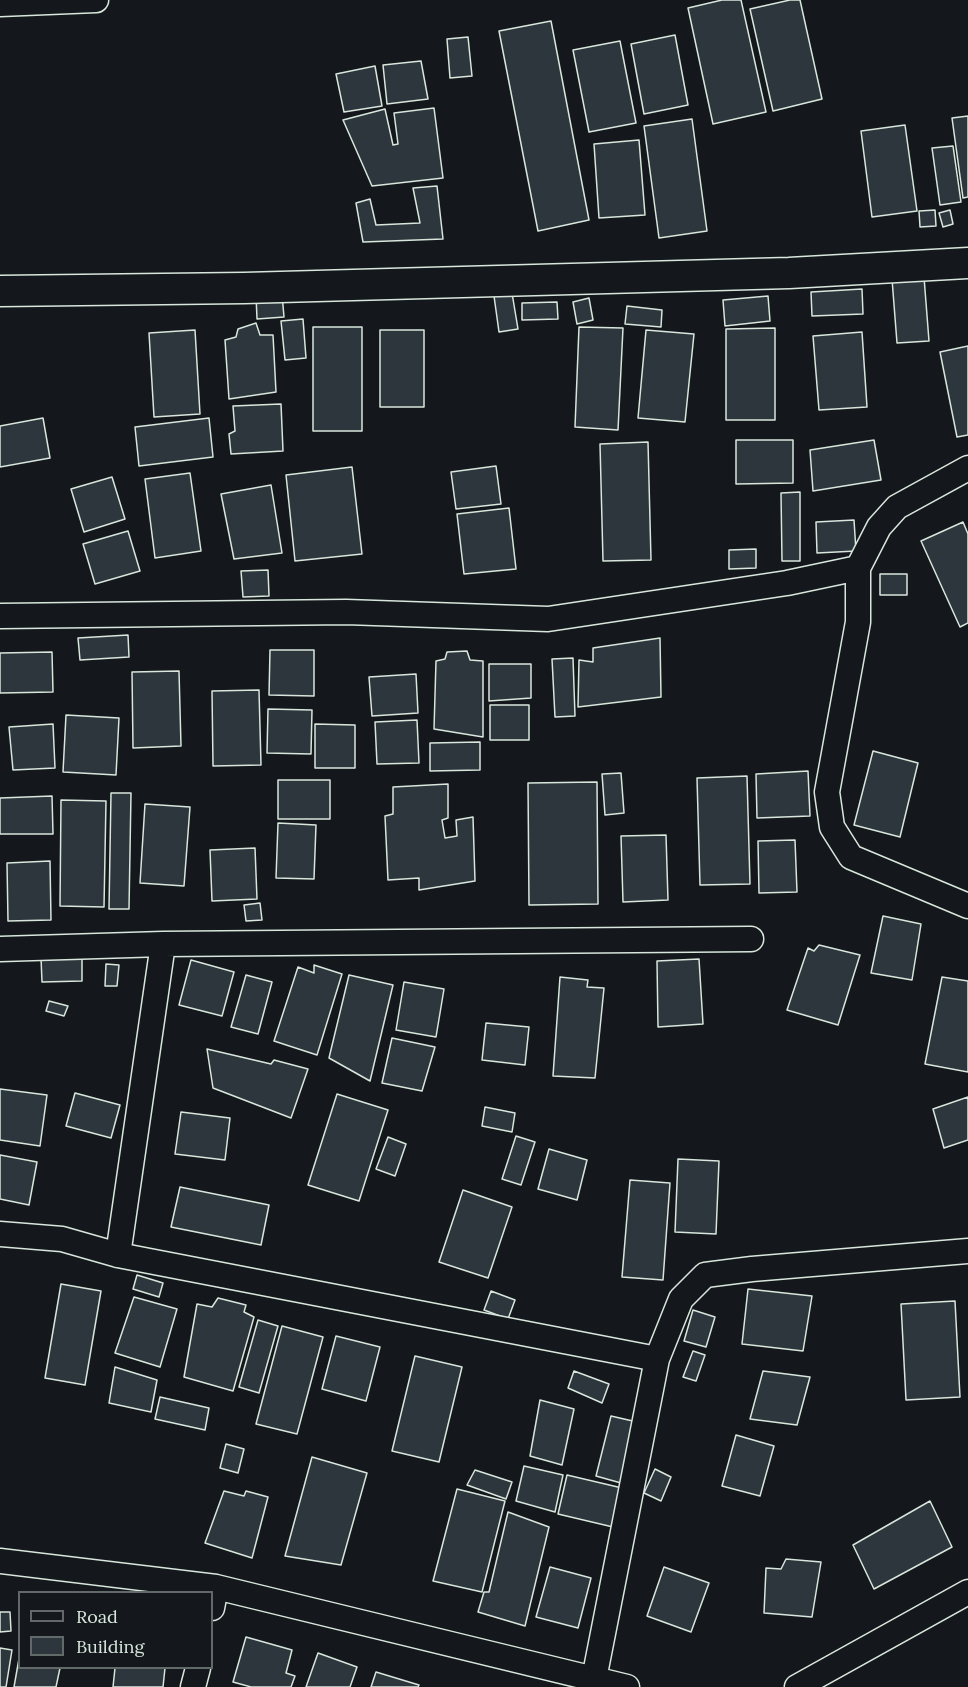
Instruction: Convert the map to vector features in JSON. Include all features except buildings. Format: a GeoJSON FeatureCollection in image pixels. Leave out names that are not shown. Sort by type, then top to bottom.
{"type":"FeatureCollection","features":[{"type":"Feature","properties":{"kind":"street"},"geometry":{"type":"LineString","coordinates":[[0,4],[96,0]]}},
{"type":"Feature","properties":{"kind":"street"},"geometry":{"type":"LineString","coordinates":[[0,291],[244,288],[494,279],[789,273],[968,263]]}},
{"type":"Feature","properties":{"kind":"street"},"geometry":{"type":"LineString","coordinates":[[968,468],[897,507],[879,527],[858,568],[858,622],[827,792],[832,827],[851,857],[968,906]]}},
{"type":"Feature","properties":{"kind":"street"},"geometry":{"type":"LineString","coordinates":[[0,616],[346,612],[548,619],[787,583],[858,568]]}},
{"type":"Feature","properties":{"kind":"street"},"geometry":{"type":"LineString","coordinates":[[0,949],[163,944],[751,939]]}},
{"type":"Feature","properties":{"kind":"street"},"geometry":{"type":"LineString","coordinates":[[118,1255],[163,944]]}},
{"type":"Feature","properties":{"kind":"street"},"geometry":{"type":"LineString","coordinates":[[0,1234],[62,1239],[118,1255],[657,1359]]}},
{"type":"Feature","properties":{"kind":"street"},"geometry":{"type":"LineString","coordinates":[[594,1679],[657,1359],[681,1299],[705,1275],[968,1251]]}},
{"type":"Feature","properties":{"kind":"street"},"geometry":{"type":"LineString","coordinates":[[0,1561],[174,1591]]}},
{"type":"Feature","properties":{"kind":"street"},"geometry":{"type":"LineString","coordinates":[[797,1687],[968,1592]]}},
{"type":"Feature","properties":{"kind":"street"},"geometry":{"type":"LineString","coordinates":[[214,1598],[627,1687]]}},
{"type":"Feature","properties":{"kind":"street"},"geometry":{"type":"LineString","coordinates":[[193,1687],[198,1669]]}}]}
